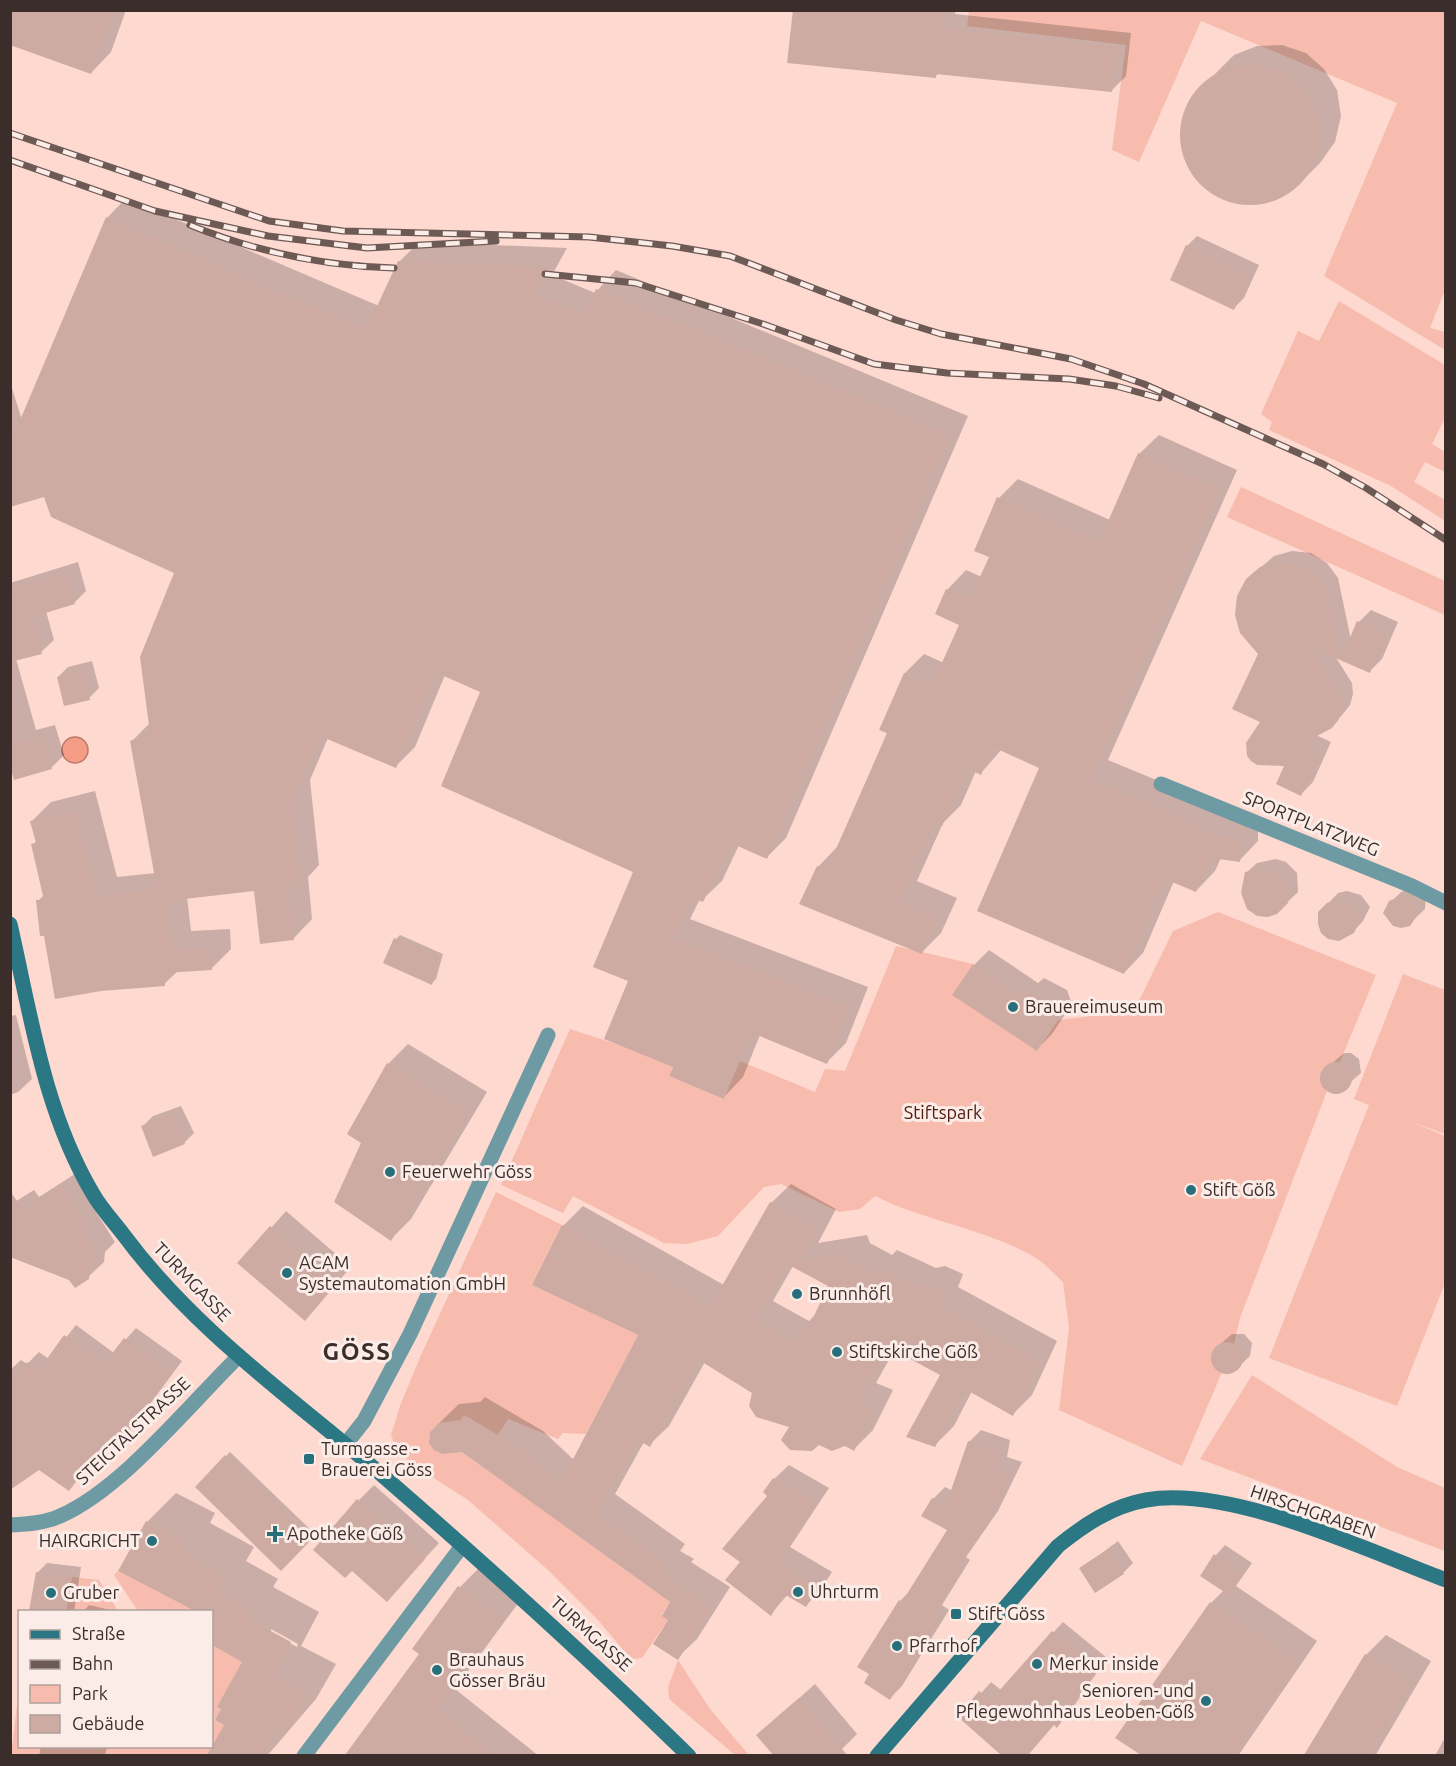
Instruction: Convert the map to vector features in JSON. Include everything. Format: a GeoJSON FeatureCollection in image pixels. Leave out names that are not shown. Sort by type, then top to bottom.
{"type":"FeatureCollection","features":[{"type":"Feature","properties":{"kind":"main road","name":"TURMGASSE"},"geometry":{"type":"LineString","coordinates":[[10,924],[33,1036],[57,1119],[93,1194],[161,1283],[239,1356],[462,1546],[613,1680],[689,1755]]}},
{"type":"Feature","properties":{"kind":"main road","name":"HIRSCHGRABEN"},"geometry":{"type":"LineString","coordinates":[[877,1755],[1058,1546],[1092,1521],[1123,1506],[1148,1499],[1182,1497],[1248,1509],[1282,1518],[1446,1580]]}},
{"type":"Feature","properties":{"kind":"street","name":"SPORTPLATZWEG"},"geometry":{"type":"LineString","coordinates":[[1161,784],[1412,886],[1446,903]]}},
{"type":"Feature","properties":{"kind":"street"},"geometry":{"type":"LineString","coordinates":[[345,1445],[364,1421],[410,1334],[548,1035]]}},
{"type":"Feature","properties":{"kind":"street","name":"STEIGTALSTRASSE"},"geometry":{"type":"LineString","coordinates":[[10,1525],[58,1517],[82,1505],[127,1469],[239,1356]]}},
{"type":"Feature","properties":{"kind":"street"},"geometry":{"type":"LineString","coordinates":[[304,1755],[462,1546]]}},
{"type":"Feature","properties":{"kind":"green space"},"geometry":{"type":"Polygon","coordinates":[[[969,11],[1445,11],[1445,290],[1430,328],[1445,332],[1445,350],[1324,276],[1397,103],[1201,21],[1139,162],[1112,150],[1126,45],[967,26],[969,11]]]}},
{"type":"Feature","properties":{"kind":"green space"},"geometry":{"type":"Polygon","coordinates":[[[1339,301],[1445,365],[1445,418],[1432,444],[1445,452],[1445,472],[1425,462],[1414,482],[1445,500],[1445,521],[1391,486],[1269,430],[1272,422],[1261,414],[1298,331],[1319,341],[1339,301]]]}},
{"type":"Feature","properties":{"kind":"green space"},"geometry":{"type":"Polygon","coordinates":[[[1241,487],[1445,581],[1445,615],[1227,517],[1241,487]]]}},
{"type":"Feature","properties":{"kind":"green space","name":"Stiftspark"},"geometry":{"type":"Polygon","coordinates":[[[1218,912],[1376,975],[1340,1062],[1333,1062],[1323,1069],[1320,1080],[1327,1091],[1240,1318],[1234,1344],[1182,1466],[1059,1410],[1069,1328],[1063,1282],[1040,1260],[993,1238],[894,1205],[875,1196],[860,1209],[839,1212],[781,1184],[764,1187],[718,1236],[687,1244],[664,1243],[573,1196],[563,1213],[501,1185],[570,1029],[674,1063],[669,1076],[724,1098],[740,1061],[815,1092],[825,1069],[845,1071],[896,946],[973,964],[953,995],[1037,1051],[1058,1020],[1134,1011],[1173,931],[1218,912]]]}},
{"type":"Feature","properties":{"kind":"green space"},"geometry":{"type":"Polygon","coordinates":[[[1403,974],[1445,990],[1445,1134],[1412,1122],[1445,1136],[1445,1283],[1397,1406],[1269,1358],[1369,1105],[1354,1099],[1403,974]]]}},
{"type":"Feature","properties":{"kind":"green space"},"geometry":{"type":"Polygon","coordinates":[[[496,1192],[562,1225],[532,1285],[638,1335],[586,1434],[563,1433],[558,1439],[508,1419],[498,1435],[464,1415],[457,1427],[447,1422],[435,1427],[430,1440],[436,1450],[442,1454],[457,1448],[670,1602],[662,1615],[668,1620],[642,1658],[631,1659],[598,1620],[548,1570],[468,1500],[412,1464],[396,1448],[391,1435],[421,1355],[496,1192]]]}},
{"type":"Feature","properties":{"kind":"green space"},"geometry":{"type":"Polygon","coordinates":[[[1252,1375],[1397,1467],[1445,1488],[1445,1551],[1200,1459],[1252,1375]]]}},
{"type":"Feature","properties":{"kind":"green space"},"geometry":{"type":"Polygon","coordinates":[[[118,1571],[193,1610],[137,1610],[114,1575],[118,1571]]]}},
{"type":"Feature","properties":{"kind":"green space"},"geometry":{"type":"Polygon","coordinates":[[[72,1577],[99,1580],[117,1610],[66,1610],[72,1577]]]}},
{"type":"Feature","properties":{"kind":"green space"},"geometry":{"type":"Polygon","coordinates":[[[213,1646],[243,1662],[218,1707],[221,1709],[215,1720],[224,1725],[213,1745],[213,1646]]]}},
{"type":"Feature","properties":{"kind":"green space"},"geometry":{"type":"Polygon","coordinates":[[[678,1660],[710,1709],[749,1755],[735,1755],[669,1699],[668,1687],[678,1660]]]}},
{"type":"Feature","properties":{"kind":"green space"},"geometry":{"type":"Polygon","coordinates":[[[18,1696],[18,1748],[211,1748],[208,1754],[211,1755],[11,1756],[18,1696]]]}},
{"type":"Feature","properties":{"kind":"shaded area"},"geometry":{"type":"Polygon","coordinates":[[[75,737],[84,741],[88,750],[84,759],[75,763],[66,759],[62,750],[66,741],[75,737]]]}},
{"type":"Feature","properties":{"kind":"building"},"geometry":{"type":"Polygon","coordinates":[[[10,10],[114,10],[91,74],[10,45],[10,10]]]}},
{"type":"Feature","properties":{"kind":"building"},"geometry":{"type":"Polygon","coordinates":[[[793,10],[943,10],[941,29],[1117,47],[1112,92],[936,74],[936,78],[787,63],[793,10]]]}},
{"type":"Feature","properties":{"kind":"building"},"geometry":{"type":"Polygon","coordinates":[[[1250,65],[1277,70],[1300,85],[1315,108],[1320,135],[1315,162],[1300,185],[1277,200],[1250,205],[1223,200],[1200,185],[1185,162],[1180,135],[1185,108],[1200,85],[1223,70],[1250,65]]]}},
{"type":"Feature","properties":{"kind":"building"},"geometry":{"type":"Polygon","coordinates":[[[106,217],[293,299],[367,328],[398,261],[549,267],[534,294],[583,315],[596,289],[950,435],[767,859],[731,843],[703,902],[692,898],[672,938],[849,1007],[827,1064],[750,1032],[724,1099],[669,1076],[673,1067],[604,1039],[628,981],[593,967],[633,872],[441,786],[480,692],[435,672],[396,768],[320,736],[291,801],[301,886],[288,887],[294,940],[260,944],[254,891],[167,901],[172,950],[211,948],[212,970],[164,973],[165,986],[101,991],[55,999],[44,936],[40,936],[36,900],[44,900],[31,844],[36,843],[30,821],[75,810],[97,896],[157,889],[130,741],[150,733],[140,657],[174,573],[51,517],[44,497],[10,507],[10,444],[106,217]]]}},
{"type":"Feature","properties":{"kind":"building"},"geometry":{"type":"Polygon","coordinates":[[[1186,245],[1251,275],[1234,310],[1170,280],[1186,245]]]}},
{"type":"Feature","properties":{"kind":"building"},"geometry":{"type":"Polygon","coordinates":[[[1138,453],[1219,489],[1090,779],[1189,821],[1187,824],[1216,838],[1232,835],[1240,842],[1240,862],[1211,858],[1196,892],[1165,879],[1124,974],[977,911],[1039,768],[993,747],[981,775],[967,768],[942,826],[934,822],[899,901],[938,918],[922,954],[799,904],[817,866],[827,870],[887,733],[879,730],[904,673],[932,685],[959,625],[935,614],[946,589],[970,599],[989,557],[974,551],[997,497],[1099,542],[1138,453]]]}},
{"type":"Feature","properties":{"kind":"building"},"geometry":{"type":"Polygon","coordinates":[[[1279,562],[1298,565],[1315,575],[1326,590],[1341,659],[1357,621],[1387,634],[1370,673],[1310,647],[1340,696],[1342,707],[1339,719],[1332,728],[1300,745],[1320,754],[1301,796],[1276,784],[1284,766],[1257,765],[1247,756],[1246,743],[1260,722],[1232,709],[1258,654],[1240,633],[1235,615],[1237,596],[1246,579],[1260,567],[1279,562]]]}},
{"type":"Feature","properties":{"kind":"building"},"geometry":{"type":"Polygon","coordinates":[[[66,573],[75,604],[32,617],[42,654],[10,662],[10,590],[66,573]]]}},
{"type":"Feature","properties":{"kind":"building"},"geometry":{"type":"Polygon","coordinates":[[[83,670],[90,700],[64,706],[57,677],[83,670]]]}},
{"type":"Feature","properties":{"kind":"building"},"geometry":{"type":"Polygon","coordinates":[[[43,736],[52,769],[14,780],[10,765],[10,745],[43,736]]]}},
{"type":"Feature","properties":{"kind":"building"},"geometry":{"type":"Polygon","coordinates":[[[1266,869],[1283,877],[1289,890],[1288,903],[1277,914],[1268,917],[1257,916],[1247,909],[1241,893],[1245,872],[1266,869]]]}},
{"type":"Feature","properties":{"kind":"building"},"geometry":{"type":"Polygon","coordinates":[[[1403,895],[1412,899],[1418,914],[1410,926],[1401,928],[1393,926],[1383,913],[1389,901],[1403,895]]]}},
{"type":"Feature","properties":{"kind":"building"},"geometry":{"type":"Polygon","coordinates":[[[1336,900],[1351,905],[1361,918],[1354,933],[1339,941],[1328,939],[1321,933],[1318,924],[1318,912],[1327,903],[1336,900]]]}},
{"type":"Feature","properties":{"kind":"building"},"geometry":{"type":"Polygon","coordinates":[[[394,938],[439,958],[432,985],[383,963],[394,938]]]}},
{"type":"Feature","properties":{"kind":"building","name":"Brauereimuseum"},"geometry":{"type":"Polygon","coordinates":[[[973,964],[1022,997],[1028,993],[1052,1005],[1058,1020],[1037,1051],[952,995],[973,964]]]}},
{"type":"Feature","properties":{"kind":"building"},"geometry":{"type":"Polygon","coordinates":[[[1336,1062],[1347,1067],[1352,1078],[1347,1089],[1336,1094],[1325,1089],[1320,1078],[1325,1067],[1336,1062]]]}},
{"type":"Feature","properties":{"kind":"building","name":"Feuerwehr Göss"},"geometry":{"type":"Polygon","coordinates":[[[387,1063],[468,1112],[391,1241],[334,1202],[361,1143],[347,1134],[387,1063]]]}},
{"type":"Feature","properties":{"kind":"building"},"geometry":{"type":"Polygon","coordinates":[[[171,1114],[185,1144],[153,1157],[141,1126],[171,1114]]]}},
{"type":"Feature","properties":{"kind":"building"},"geometry":{"type":"Polygon","coordinates":[[[63,1186],[86,1224],[81,1228],[101,1259],[91,1265],[89,1279],[75,1288],[69,1280],[10,1257],[10,1191],[24,1211],[63,1186]]]}},
{"type":"Feature","properties":{"kind":"building"},"geometry":{"type":"Polygon","coordinates":[[[770,1202],[818,1229],[800,1262],[847,1253],[850,1263],[873,1274],[877,1268],[916,1287],[925,1285],[945,1294],[939,1306],[1039,1361],[1013,1416],[965,1389],[935,1447],[906,1437],[940,1375],[888,1347],[858,1403],[875,1409],[854,1451],[845,1446],[832,1451],[819,1445],[812,1451],[790,1450],[781,1440],[789,1427],[756,1417],[749,1406],[752,1393],[699,1360],[650,1447],[638,1440],[596,1514],[666,1564],[662,1571],[675,1580],[673,1582],[712,1607],[678,1660],[653,1644],[668,1620],[662,1616],[670,1602],[462,1452],[442,1454],[434,1450],[429,1443],[430,1432],[439,1423],[461,1420],[464,1415],[524,1451],[560,1484],[638,1335],[532,1285],[562,1225],[710,1307],[770,1202]],[[787,1264],[754,1320],[792,1342],[800,1328],[807,1331],[828,1286],[787,1264]]]}},
{"type":"Feature","properties":{"kind":"building","name":"ACAM Systemautomation GmbH"},"geometry":{"type":"Polygon","coordinates":[[[270,1226],[337,1283],[305,1321],[237,1263],[270,1226]]]}},
{"type":"Feature","properties":{"kind":"building"},"geometry":{"type":"Polygon","coordinates":[[[64,1335],[104,1364],[124,1338],[172,1373],[116,1448],[106,1441],[69,1491],[39,1470],[10,1490],[10,1384],[27,1362],[39,1370],[64,1335]]]}},
{"type":"Feature","properties":{"kind":"building"},"geometry":{"type":"Polygon","coordinates":[[[1227,1342],[1238,1347],[1243,1358],[1238,1369],[1227,1374],[1216,1369],[1211,1358],[1216,1347],[1227,1342]]]}},
{"type":"Feature","properties":{"kind":"building"},"geometry":{"type":"Polygon","coordinates":[[[968,1441],[999,1452],[996,1469],[1011,1474],[986,1525],[955,1570],[959,1572],[931,1618],[938,1622],[890,1700],[864,1683],[869,1674],[857,1667],[899,1600],[902,1602],[947,1530],[921,1516],[932,1498],[946,1505],[968,1441]]]}},
{"type":"Feature","properties":{"kind":"building"},"geometry":{"type":"Polygon","coordinates":[[[225,1455],[312,1539],[281,1571],[195,1487],[225,1455]]]}},
{"type":"Feature","properties":{"kind":"building"},"geometry":{"type":"Polygon","coordinates":[[[773,1478],[816,1503],[777,1562],[819,1587],[806,1607],[784,1594],[771,1616],[725,1580],[740,1562],[722,1549],[767,1496],[763,1492],[773,1478]]]}},
{"type":"Feature","properties":{"kind":"building"},"geometry":{"type":"Polygon","coordinates":[[[357,1499],[425,1559],[387,1602],[352,1571],[345,1578],[313,1550],[357,1499]]]}},
{"type":"Feature","properties":{"kind":"building"},"geometry":{"type":"Polygon","coordinates":[[[146,1521],[187,1543],[182,1553],[225,1577],[218,1591],[254,1611],[248,1611],[245,1617],[291,1642],[273,1675],[308,1694],[287,1731],[280,1727],[264,1755],[207,1755],[224,1725],[215,1720],[221,1709],[217,1707],[242,1662],[213,1646],[213,1610],[193,1610],[118,1571],[146,1521]]]}},
{"type":"Feature","properties":{"kind":"building"},"geometry":{"type":"Polygon","coordinates":[[[1108,1549],[1124,1574],[1095,1593],[1079,1568],[1108,1549]]]}},
{"type":"Feature","properties":{"kind":"building"},"geometry":{"type":"Polygon","coordinates":[[[1214,1554],[1243,1574],[1229,1595],[1200,1576],[1214,1554]]]}},
{"type":"Feature","properties":{"kind":"building","name":"Gruber"},"geometry":{"type":"Polygon","coordinates":[[[36,1572],[72,1577],[66,1610],[29,1610],[36,1572]]]}},
{"type":"Feature","properties":{"kind":"building","name":"Brauhaus Gösser Bräu"},"geometry":{"type":"Polygon","coordinates":[[[458,1586],[503,1618],[436,1709],[494,1755],[345,1755],[419,1654],[412,1649],[458,1586]]]}},
{"type":"Feature","properties":{"kind":"building","name":"Senioren- und Pflegewohnhaus Leoben-Göß"},"geometry":{"type":"Polygon","coordinates":[[[1210,1602],[1298,1662],[1233,1755],[1141,1755],[1115,1738],[1210,1602]]]}},
{"type":"Feature","properties":{"kind":"building"},"geometry":{"type":"Polygon","coordinates":[[[1052,1631],[1098,1669],[1057,1728],[1054,1725],[1028,1755],[1001,1755],[958,1717],[979,1691],[991,1700],[1052,1631]]]}},
{"type":"Feature","properties":{"kind":"building"},"geometry":{"type":"Polygon","coordinates":[[[1365,1654],[1412,1682],[1368,1755],[1304,1755],[1365,1654]]]}},
{"type":"Feature","properties":{"kind":"building"},"geometry":{"type":"Polygon","coordinates":[[[799,1698],[847,1755],[773,1755],[756,1735],[799,1698]]]}},
{"type":"Feature","properties":{"kind":"railway"},"geometry":{"type":"LineString","coordinates":[[10,133],[269,221],[343,231],[589,237],[672,246],[730,256],[896,320],[941,334],[1071,359],[1144,384],[1323,464],[1366,488],[1446,540]]}},
{"type":"Feature","properties":{"kind":"railway"},"geometry":{"type":"LineString","coordinates":[[10,160],[155,211],[268,236],[367,248],[496,241]]}},
{"type":"Feature","properties":{"kind":"railway"},"geometry":{"type":"LineString","coordinates":[[190,225],[240,243],[290,256],[341,264],[394,268]]}},
{"type":"Feature","properties":{"kind":"railway"},"geometry":{"type":"LineString","coordinates":[[545,274],[636,283],[763,324],[874,364],[947,373],[1069,379],[1116,386],[1159,398]]}},
{"type":"Feature","properties":{"kind":"place","name":"Brauereimuseum"},"geometry":{"type":"Point","coordinates":[1013,1007]}},
{"type":"Feature","properties":{"kind":"place","name":"Feuerwehr Göss"},"geometry":{"type":"Point","coordinates":[390,1172]}},
{"type":"Feature","properties":{"kind":"place","name":"Stift Göß"},"geometry":{"type":"Point","coordinates":[1191,1190]}},
{"type":"Feature","properties":{"kind":"place","name":"ACAM Systemautomation GmbH"},"geometry":{"type":"Point","coordinates":[287,1273]}},
{"type":"Feature","properties":{"kind":"place","name":"Brunnhöfl"},"geometry":{"type":"Point","coordinates":[797,1294]}},
{"type":"Feature","properties":{"kind":"place","name":"Stiftskirche Göß"},"geometry":{"type":"Point","coordinates":[837,1352]}},
{"type":"Feature","properties":{"kind":"place","name":"Turmgasse - Brauerei Göss"},"geometry":{"type":"Point","coordinates":[309,1459]}},
{"type":"Feature","properties":{"kind":"place","name":"Apotheke Göß"},"geometry":{"type":"Point","coordinates":[275,1534]}},
{"type":"Feature","properties":{"kind":"place","name":"HAIRGRICHT"},"geometry":{"type":"Point","coordinates":[152,1541]}},
{"type":"Feature","properties":{"kind":"place","name":"Uhrturm"},"geometry":{"type":"Point","coordinates":[798,1592]}},
{"type":"Feature","properties":{"kind":"place","name":"Gruber"},"geometry":{"type":"Point","coordinates":[51,1593]}},
{"type":"Feature","properties":{"kind":"place","name":"Stift Göss"},"geometry":{"type":"Point","coordinates":[956,1614]}},
{"type":"Feature","properties":{"kind":"place","name":"Pfarrhof"},"geometry":{"type":"Point","coordinates":[897,1646]}},
{"type":"Feature","properties":{"kind":"place","name":"Merkur inside"},"geometry":{"type":"Point","coordinates":[1037,1664]}},
{"type":"Feature","properties":{"kind":"place","name":"Brauhaus Gösser Bräu"},"geometry":{"type":"Point","coordinates":[437,1670]}},
{"type":"Feature","properties":{"kind":"place","name":"Senioren- und Pflegewohnhaus Leoben-Göß"},"geometry":{"type":"Point","coordinates":[1206,1701]}},
{"type":"Feature","properties":{"kind":"district","name":"GÖSS"},"geometry":{"type":"Point","coordinates":[357,1352]}}]}
